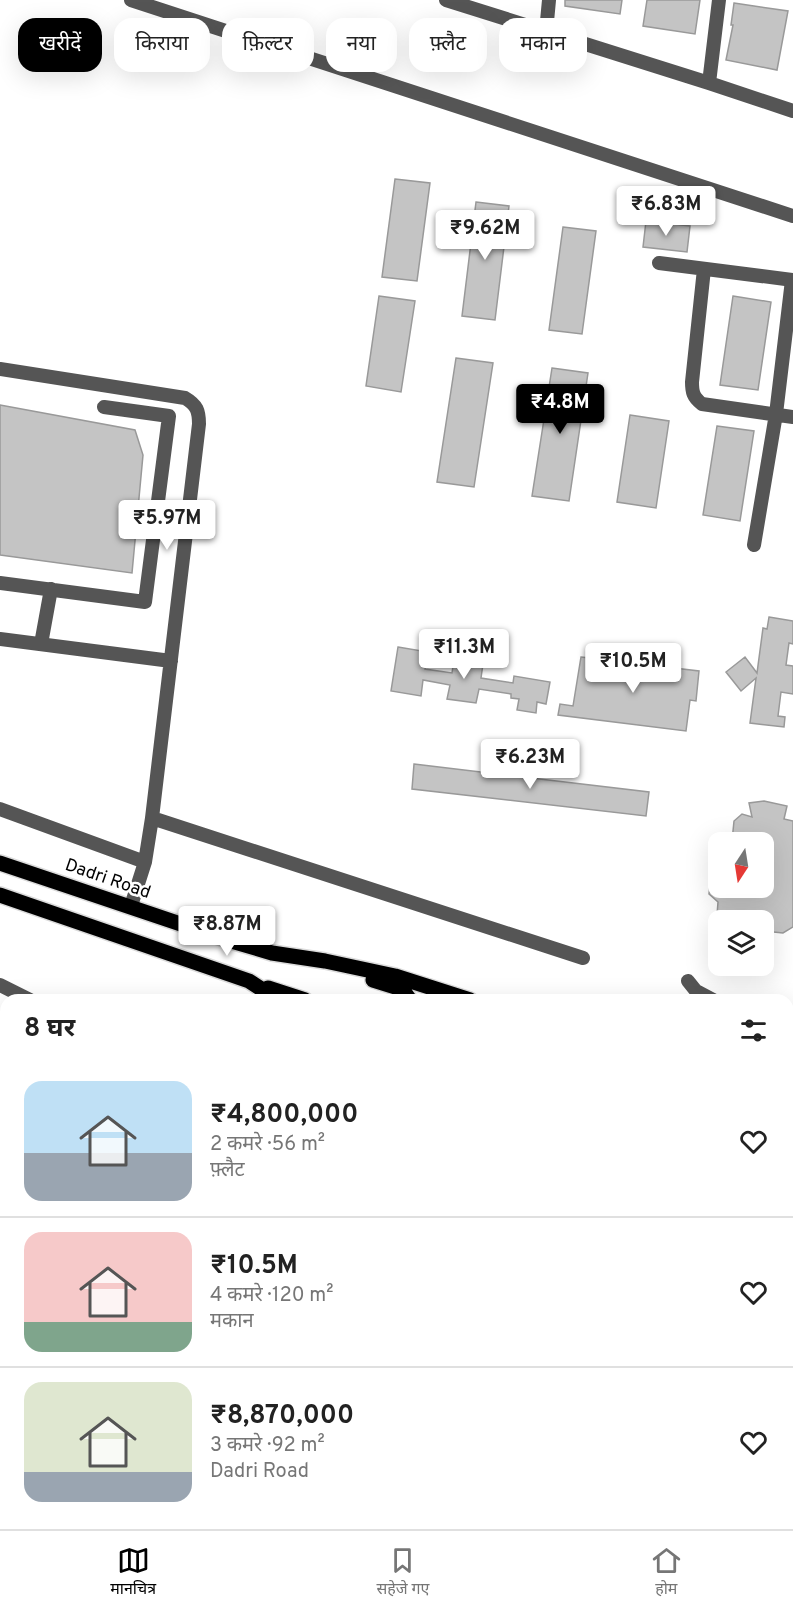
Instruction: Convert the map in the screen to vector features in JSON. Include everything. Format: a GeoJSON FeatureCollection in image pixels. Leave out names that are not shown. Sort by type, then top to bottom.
{"type":"FeatureCollection","features":[{"type":"Feature","properties":{"kind":"main road","name":"Dadri Road"},"geometry":{"type":"LineString","coordinates":[[0,862],[228,940],[330,971],[371,979],[402,989],[406,994]]}},
{"type":"Feature","properties":{"kind":"main road"},"geometry":{"type":"LineString","coordinates":[[0,894],[287,994]]}},
{"type":"Feature","properties":{"kind":"main road","name":"Dadri Road"},"geometry":{"type":"LineString","coordinates":[[272,953],[396,976],[452,994]]}},
{"type":"Feature","properties":{"kind":"main road"},"geometry":{"type":"LineString","coordinates":[[249,981],[269,994]]}},
{"type":"Feature","properties":{"kind":"street"},"geometry":{"type":"LineString","coordinates":[[131,0],[793,216]]}},
{"type":"Feature","properties":{"kind":"street"},"geometry":{"type":"LineString","coordinates":[[446,0],[502,18]]}},
{"type":"Feature","properties":{"kind":"street"},"geometry":{"type":"LineString","coordinates":[[547,18],[549,0]]}},
{"type":"Feature","properties":{"kind":"street"},"geometry":{"type":"LineString","coordinates":[[709,83],[719,0]]}},
{"type":"Feature","properties":{"kind":"street"},"geometry":{"type":"LineString","coordinates":[[587,45],[793,111]]}},
{"type":"Feature","properties":{"kind":"street"},"geometry":{"type":"LineString","coordinates":[[659,263],[792,280],[776,414],[754,545]]}},
{"type":"Feature","properties":{"kind":"street"},"geometry":{"type":"LineString","coordinates":[[704,269],[692,392],[695,399],[702,404],[793,417]]}},
{"type":"Feature","properties":{"kind":"street"},"geometry":{"type":"LineString","coordinates":[[0,369],[185,398],[194,403],[199,413],[152,818],[145,862],[131,906]]}},
{"type":"Feature","properties":{"kind":"street"},"geometry":{"type":"LineString","coordinates":[[0,583],[145,602],[169,416],[104,407]]}},
{"type":"Feature","properties":{"kind":"street"},"geometry":{"type":"LineString","coordinates":[[40,644],[51,589]]}},
{"type":"Feature","properties":{"kind":"street"},"geometry":{"type":"LineString","coordinates":[[0,639],[171,661]]}},
{"type":"Feature","properties":{"kind":"street"},"geometry":{"type":"LineString","coordinates":[[0,808],[145,862]]}},
{"type":"Feature","properties":{"kind":"street"},"geometry":{"type":"LineString","coordinates":[[152,818],[583,958]]}},
{"type":"Feature","properties":{"kind":"street"},"geometry":{"type":"LineString","coordinates":[[688,981],[702,994]]}},
{"type":"Feature","properties":{"kind":"street"},"geometry":{"type":"LineString","coordinates":[[0,985],[18,994]]}},
{"type":"Feature","properties":{"kind":"building"},"geometry":{"type":"Polygon","coordinates":[[[565,0],[622,0],[620,14],[565,6],[565,0]]]}},
{"type":"Feature","properties":{"kind":"building"},"geometry":{"type":"Polygon","coordinates":[[[647,0],[700,0],[695,34],[643,26],[647,0]]]}},
{"type":"Feature","properties":{"kind":"building"},"geometry":{"type":"Polygon","coordinates":[[[734,3],[788,11],[777,70],[726,60],[733,25],[731,25],[734,3]]]}},
{"type":"Feature","properties":{"kind":"building"},"geometry":{"type":"Polygon","coordinates":[[[395,179],[430,183],[417,281],[382,277],[395,179]]]}},
{"type":"Feature","properties":{"kind":"building"},"geometry":{"type":"Polygon","coordinates":[[[476,202],[509,206],[495,320],[462,316],[476,202]]]}},
{"type":"Feature","properties":{"kind":"building"},"geometry":{"type":"Polygon","coordinates":[[[646,221],[690,226],[687,252],[643,247],[646,221]]]}},
{"type":"Feature","properties":{"kind":"building"},"geometry":{"type":"Polygon","coordinates":[[[563,227],[596,231],[582,334],[549,330],[563,227]]]}},
{"type":"Feature","properties":{"kind":"building"},"geometry":{"type":"Polygon","coordinates":[[[379,296],[415,301],[401,392],[366,386],[379,296]]]}},
{"type":"Feature","properties":{"kind":"building"},"geometry":{"type":"Polygon","coordinates":[[[733,296],[771,302],[758,390],[720,385],[733,296]]]}},
{"type":"Feature","properties":{"kind":"building"},"geometry":{"type":"Polygon","coordinates":[[[456,358],[493,363],[474,487],[437,482],[456,358]]]}},
{"type":"Feature","properties":{"kind":"building"},"geometry":{"type":"Polygon","coordinates":[[[552,368],[588,373],[569,501],[532,496],[552,368]]]}},
{"type":"Feature","properties":{"kind":"building"},"geometry":{"type":"Polygon","coordinates":[[[0,405],[135,430],[143,455],[132,573],[0,555],[0,405]]]}},
{"type":"Feature","properties":{"kind":"building"},"geometry":{"type":"Polygon","coordinates":[[[630,415],[669,421],[656,508],[617,502],[630,415]]]}},
{"type":"Feature","properties":{"kind":"building"},"geometry":{"type":"Polygon","coordinates":[[[717,426],[754,431],[740,521],[703,515],[717,426]]]}},
{"type":"Feature","properties":{"kind":"building"},"geometry":{"type":"Polygon","coordinates":[[[769,617],[793,621],[793,644],[789,643],[786,665],[793,666],[793,694],[781,692],[778,716],[785,717],[784,727],[750,723],[756,678],[741,691],[726,672],[745,657],[757,673],[763,628],[767,629],[769,617]]]}},
{"type":"Feature","properties":{"kind":"building"},"geometry":{"type":"Polygon","coordinates":[[[398,647],[428,652],[425,669],[452,673],[455,652],[484,657],[481,678],[513,683],[514,676],[550,682],[546,704],[537,702],[536,713],[517,710],[519,699],[511,698],[511,694],[479,689],[476,703],[447,699],[450,685],[423,680],[421,696],[391,691],[398,647]]]}},
{"type":"Feature","properties":{"kind":"building"},"geometry":{"type":"Polygon","coordinates":[[[581,657],[699,671],[696,701],[690,700],[686,731],[558,715],[560,704],[573,706],[581,657]]]}},
{"type":"Feature","properties":{"kind":"building"},"geometry":{"type":"Polygon","coordinates":[[[414,764],[649,792],[646,816],[412,789],[414,764]]]}},
{"type":"Feature","properties":{"kind":"building"},"geometry":{"type":"Polygon","coordinates":[[[764,801],[787,806],[784,819],[793,821],[793,927],[783,933],[774,932],[774,910],[717,910],[718,902],[714,898],[774,898],[774,832],[733,832],[734,821],[742,814],[752,817],[749,803],[764,801]]]}}]}
